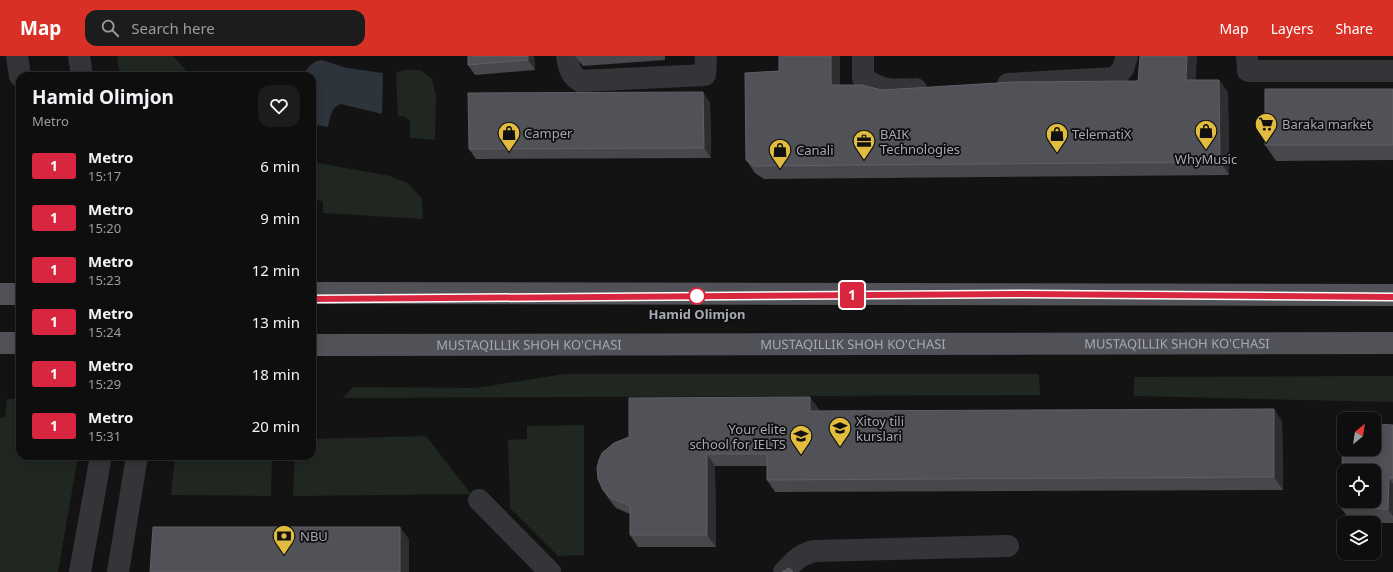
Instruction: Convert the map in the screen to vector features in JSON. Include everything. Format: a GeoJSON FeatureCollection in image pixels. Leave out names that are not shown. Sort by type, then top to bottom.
{"type":"FeatureCollection","features":[{"type":"Feature","properties":{"kind":"main road"},"geometry":{"type":"LineString","coordinates":[[316,293],[1393,296]]}},
{"type":"Feature","properties":{"kind":"main road"},"geometry":{"type":"LineString","coordinates":[[0,294],[16,294]]}},
{"type":"Feature","properties":{"kind":"main road"},"geometry":{"type":"LineString","coordinates":[[0,343],[16,343]]}},
{"type":"Feature","properties":{"kind":"main road","name":"MUSTAQILLIK SHOH KO'CHASI"},"geometry":{"type":"LineString","coordinates":[[316,345],[1393,343]]}},
{"type":"Feature","properties":{"kind":"street"},"geometry":{"type":"LineString","coordinates":[[17,56],[19,72]]}},
{"type":"Feature","properties":{"kind":"street"},"geometry":{"type":"LineString","coordinates":[[79,56],[81,72]]}},
{"type":"Feature","properties":{"kind":"street"},"geometry":{"type":"LineString","coordinates":[[567,56],[570,70],[574,77],[580,81],[706,75],[706,56]]}},
{"type":"Feature","properties":{"kind":"street"},"geometry":{"type":"LineString","coordinates":[[863,56],[862,78],[873,85],[890,90],[936,88]]}},
{"type":"Feature","properties":{"kind":"street"},"geometry":{"type":"LineString","coordinates":[[990,85],[1115,78],[1124,69],[1127,56]]}},
{"type":"Feature","properties":{"kind":"street"},"geometry":{"type":"LineString","coordinates":[[1248,63],[1393,71]]}},
{"type":"Feature","properties":{"kind":"street"},"geometry":{"type":"LineString","coordinates":[[80,572],[100,460]]}},
{"type":"Feature","properties":{"kind":"street"},"geometry":{"type":"LineString","coordinates":[[118,572],[136,460]]}},
{"type":"Feature","properties":{"kind":"street"},"geometry":{"type":"LineString","coordinates":[[479,500],[548,571]]}},
{"type":"Feature","properties":{"kind":"street"},"geometry":{"type":"LineString","coordinates":[[784,572],[796,559],[804,554],[814,551],[1008,546]]}},
{"type":"Feature","properties":{"kind":"shaded area"},"geometry":{"type":"Polygon","coordinates":[[[117,56],[173,56],[187,72],[119,72],[117,56]]]}},
{"type":"Feature","properties":{"kind":"shaded area"},"geometry":{"type":"Polygon","coordinates":[[[322,60],[347,68],[383,73],[382,114],[341,104],[333,110],[328,127],[316,125],[316,72],[305,72],[310,65],[322,60]]]}},
{"type":"Feature","properties":{"kind":"shaded area"},"geometry":{"type":"Polygon","coordinates":[[[403,70],[420,70],[432,79],[436,96],[435,140],[410,138],[410,122],[406,117],[398,116],[396,73],[403,70]]]}},
{"type":"Feature","properties":{"kind":"shaded area"},"geometry":{"type":"Polygon","coordinates":[[[316,163],[390,176],[407,183],[422,198],[423,219],[323,213],[323,201],[316,200],[316,163]]]}},
{"type":"Feature","properties":{"kind":"shaded area"},"geometry":{"type":"Polygon","coordinates":[[[564,374],[1039,374],[1040,395],[343,398],[353,387],[476,388],[564,374]]]}},
{"type":"Feature","properties":{"kind":"shaded area"},"geometry":{"type":"Polygon","coordinates":[[[1393,376],[1393,402],[1134,396],[1134,377],[1393,376]]]}},
{"type":"Feature","properties":{"kind":"shaded area"},"geometry":{"type":"Polygon","coordinates":[[[16,398],[16,460],[77,460],[58,572],[0,572],[0,418],[5,417],[7,399],[16,398]]]}},
{"type":"Feature","properties":{"kind":"shaded area"},"geometry":{"type":"Polygon","coordinates":[[[584,425],[584,555],[558,556],[510,508],[508,440],[527,439],[527,426],[584,425]]]}},
{"type":"Feature","properties":{"kind":"shaded area"},"geometry":{"type":"Polygon","coordinates":[[[426,436],[471,494],[293,496],[295,460],[316,460],[316,439],[426,436]]]}},
{"type":"Feature","properties":{"kind":"shaded area"},"geometry":{"type":"Polygon","coordinates":[[[175,460],[272,460],[271,496],[171,495],[175,460]]]}},
{"type":"Feature","properties":{"kind":"building"},"geometry":{"type":"Polygon","coordinates":[[[468,56],[528,56],[528,60],[468,65],[468,56]]]}},
{"type":"Feature","properties":{"kind":"building"},"geometry":{"type":"Polygon","coordinates":[[[779,56],[831,56],[831,85],[862,85],[882,90],[1013,82],[1138,81],[1140,56],[1187,56],[1186,80],[1219,80],[1220,162],[755,166],[746,160],[745,73],[779,71],[779,56]]]}},
{"type":"Feature","properties":{"kind":"building"},"geometry":{"type":"Polygon","coordinates":[[[1265,89],[1393,89],[1393,145],[1265,145],[1265,89]]]}},
{"type":"Feature","properties":{"kind":"building"},"geometry":{"type":"Polygon","coordinates":[[[703,92],[704,148],[469,149],[468,93],[703,92]]]}},
{"type":"Feature","properties":{"kind":"building"},"geometry":{"type":"Polygon","coordinates":[[[810,397],[810,411],[1274,409],[1274,477],[767,480],[767,454],[707,454],[707,535],[630,535],[630,506],[608,496],[603,490],[598,479],[597,468],[602,453],[614,443],[629,437],[629,398],[810,397]]]}},
{"type":"Feature","properties":{"kind":"building"},"geometry":{"type":"Polygon","coordinates":[[[1381,424],[1393,425],[1393,478],[1389,478],[1388,509],[1341,508],[1381,508],[1381,464],[1342,464],[1342,456],[1381,456],[1381,424]]]}},
{"type":"Feature","properties":{"kind":"building","name":"NBU"},"geometry":{"type":"Polygon","coordinates":[[[153,527],[400,527],[400,572],[150,572],[153,527]]]}},
{"type":"Feature","properties":{"kind":"building"},"geometry":{"type":"Polygon","coordinates":[[[789,568],[793,572],[782,572],[789,568]]]}},
{"type":"Feature","properties":{"kind":"metro line","name":"1"},"geometry":{"type":"LineString","coordinates":[[316,299],[1026,294],[1393,297]]}},
{"type":"Feature","properties":{"kind":"place","name":"Baraka market"},"geometry":{"type":"Point","coordinates":[1266,144]}},
{"type":"Feature","properties":{"kind":"place","name":"WhyMusic"},"geometry":{"type":"Point","coordinates":[1206,150]}},
{"type":"Feature","properties":{"kind":"place","name":"Camper"},"geometry":{"type":"Point","coordinates":[509,152]}},
{"type":"Feature","properties":{"kind":"place","name":"TelematiX"},"geometry":{"type":"Point","coordinates":[1057,154]}},
{"type":"Feature","properties":{"kind":"place","name":"BAIK Technologies"},"geometry":{"type":"Point","coordinates":[864,160]}},
{"type":"Feature","properties":{"kind":"place","name":"Canali"},"geometry":{"type":"Point","coordinates":[780,170]}},
{"type":"Feature","properties":{"kind":"place","name":"Hamid Olimjon"},"geometry":{"type":"Point","coordinates":[697,296]}},
{"type":"Feature","properties":{"kind":"place","name":"Xitoy tili kurslari"},"geometry":{"type":"Point","coordinates":[840,448]}},
{"type":"Feature","properties":{"kind":"place","name":"Your elite school for IELTS"},"geometry":{"type":"Point","coordinates":[801,456]}},
{"type":"Feature","properties":{"kind":"place","name":"NBU"},"geometry":{"type":"Point","coordinates":[284,556]}}]}
